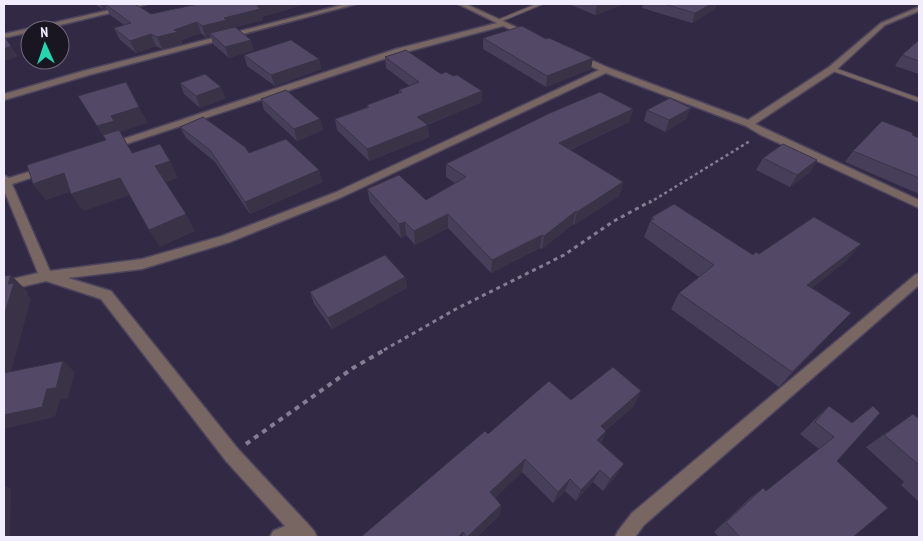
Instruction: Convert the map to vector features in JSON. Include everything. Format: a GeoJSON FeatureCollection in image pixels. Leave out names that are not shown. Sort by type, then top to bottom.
{"type":"FeatureCollection","features":[{"type":"Feature","properties":{"kind":"street"},"geometry":{"type":"LineString","coordinates":[[4,36],[144,4]]}},
{"type":"Feature","properties":{"kind":"street"},"geometry":{"type":"LineString","coordinates":[[4,97],[86,73],[353,4]]}},
{"type":"Feature","properties":{"kind":"street"},"geometry":{"type":"LineString","coordinates":[[461,4],[538,39]]}},
{"type":"Feature","properties":{"kind":"street"},"geometry":{"type":"LineString","coordinates":[[749,124],[832,69],[884,24],[919,9]]}},
{"type":"Feature","properties":{"kind":"street"},"geometry":{"type":"LineString","coordinates":[[106,148],[399,51],[501,22]]}},
{"type":"Feature","properties":{"kind":"street"},"geometry":{"type":"LineString","coordinates":[[572,54],[606,70],[749,124],[764,133],[919,204]]}},
{"type":"Feature","properties":{"kind":"street"},"geometry":{"type":"LineString","coordinates":[[4,286],[46,276],[142,264],[226,239],[338,195],[606,70]]}},
{"type":"Feature","properties":{"kind":"street"},"geometry":{"type":"LineString","coordinates":[[51,168],[5,180],[46,276],[106,295],[232,455],[305,533]]}},
{"type":"Feature","properties":{"kind":"street"},"geometry":{"type":"LineString","coordinates":[[624,537],[638,519],[919,278]]}},
{"type":"Feature","properties":{"kind":"street"},"geometry":{"type":"LineString","coordinates":[[279,537],[305,533]]}},
{"type":"Feature","properties":{"kind":"lane"},"geometry":{"type":"LineString","coordinates":[[501,22],[540,4]]}},
{"type":"Feature","properties":{"kind":"lane"},"geometry":{"type":"LineString","coordinates":[[832,69],[919,100]]}},
{"type":"Feature","properties":{"kind":"path"},"geometry":{"type":"LineString","coordinates":[[232,455],[353,368],[456,309],[564,255],[614,221],[663,195],[764,133]]}},
{"type":"Feature","properties":{"kind":"building"},"geometry":{"type":"Polygon","coordinates":[[[105,4],[135,4],[151,14],[198,4],[266,4],[257,6],[260,9],[224,18],[227,20],[202,26],[197,22],[174,30],[178,32],[157,37],[151,34],[130,41],[114,28],[131,23],[105,4]]]}},
{"type":"Feature","properties":{"kind":"building"},"geometry":{"type":"Polygon","coordinates":[[[664,4],[711,4],[695,13],[664,4]]]}},
{"type":"Feature","properties":{"kind":"building"},"geometry":{"type":"Polygon","coordinates":[[[522,26],[546,39],[549,38],[593,58],[547,76],[483,38],[522,26]]]}},
{"type":"Feature","properties":{"kind":"building"},"geometry":{"type":"Polygon","coordinates":[[[235,27],[251,40],[225,47],[210,33],[235,27]]]}},
{"type":"Feature","properties":{"kind":"building"},"geometry":{"type":"Polygon","coordinates":[[[4,36],[11,46],[4,49],[4,36]]]}},
{"type":"Feature","properties":{"kind":"building"},"geometry":{"type":"Polygon","coordinates":[[[291,40],[319,59],[271,75],[244,55],[291,40]]]}},
{"type":"Feature","properties":{"kind":"building"},"geometry":{"type":"Polygon","coordinates":[[[919,40],[919,61],[902,55],[919,40]]]}},
{"type":"Feature","properties":{"kind":"building"},"geometry":{"type":"Polygon","coordinates":[[[406,50],[441,74],[446,72],[453,76],[457,75],[482,91],[417,117],[428,125],[367,149],[335,119],[369,107],[367,105],[402,92],[399,90],[419,82],[385,57],[406,50]]]}},
{"type":"Feature","properties":{"kind":"building"},"geometry":{"type":"Polygon","coordinates":[[[205,74],[221,87],[196,96],[180,83],[205,74]]]}},
{"type":"Feature","properties":{"kind":"building"},"geometry":{"type":"Polygon","coordinates":[[[126,82],[139,107],[111,116],[114,121],[97,126],[78,96],[126,82]]]}},
{"type":"Feature","properties":{"kind":"building"},"geometry":{"type":"Polygon","coordinates":[[[286,90],[320,119],[294,129],[261,99],[286,90]]]}},
{"type":"Feature","properties":{"kind":"building"},"geometry":{"type":"Polygon","coordinates":[[[600,92],[633,109],[559,143],[623,182],[576,211],[544,236],[542,235],[492,260],[448,214],[414,231],[405,222],[399,224],[367,189],[399,175],[426,200],[466,177],[446,164],[550,113],[600,92]]]}},
{"type":"Feature","properties":{"kind":"building"},"geometry":{"type":"Polygon","coordinates":[[[670,98],[691,108],[669,120],[647,110],[670,98]]]}},
{"type":"Feature","properties":{"kind":"building"},"geometry":{"type":"Polygon","coordinates":[[[203,117],[245,147],[249,153],[286,139],[319,170],[245,202],[210,150],[180,127],[203,117]]]}},
{"type":"Feature","properties":{"kind":"building"},"geometry":{"type":"Polygon","coordinates":[[[882,121],[913,133],[912,135],[919,138],[919,178],[853,151],[882,121]]]}},
{"type":"Feature","properties":{"kind":"building"},"geometry":{"type":"Polygon","coordinates":[[[119,130],[132,153],[160,144],[170,161],[155,166],[186,214],[149,230],[120,178],[71,194],[64,173],[33,184],[27,165],[106,140],[103,135],[119,130]]]}},
{"type":"Feature","properties":{"kind":"building"},"geometry":{"type":"Polygon","coordinates":[[[783,144],[817,160],[797,175],[763,158],[783,144]]]}},
{"type":"Feature","properties":{"kind":"building"},"geometry":{"type":"Polygon","coordinates":[[[674,204],[753,255],[756,252],[759,254],[814,217],[861,244],[807,285],[851,313],[792,372],[679,293],[714,265],[650,221],[654,219],[652,217],[674,204]]]}},
{"type":"Feature","properties":{"kind":"building"},"geometry":{"type":"Polygon","coordinates":[[[385,255],[405,277],[328,318],[310,292],[385,255]]]}},
{"type":"Feature","properties":{"kind":"building"},"geometry":{"type":"Polygon","coordinates":[[[11,275],[8,284],[14,283],[4,316],[4,276],[11,275]]]}},
{"type":"Feature","properties":{"kind":"building"},"geometry":{"type":"Polygon","coordinates":[[[63,361],[56,388],[47,389],[42,407],[4,415],[4,373],[63,361]]]}},
{"type":"Feature","properties":{"kind":"building"},"geometry":{"type":"Polygon","coordinates":[[[613,367],[641,391],[601,426],[606,431],[597,440],[624,464],[610,479],[600,470],[581,490],[570,479],[558,492],[525,459],[490,492],[501,505],[467,537],[463,532],[458,537],[362,537],[485,431],[488,434],[549,381],[571,400],[613,367]]]}},
{"type":"Feature","properties":{"kind":"building"},"geometry":{"type":"Polygon","coordinates":[[[829,406],[852,423],[873,406],[880,413],[837,461],[888,508],[853,537],[740,537],[726,522],[763,488],[766,491],[834,437],[815,422],[829,406]]]}},
{"type":"Feature","properties":{"kind":"building"},"geometry":{"type":"Polygon","coordinates":[[[913,414],[919,419],[919,465],[884,435],[913,414]]]}}]}
